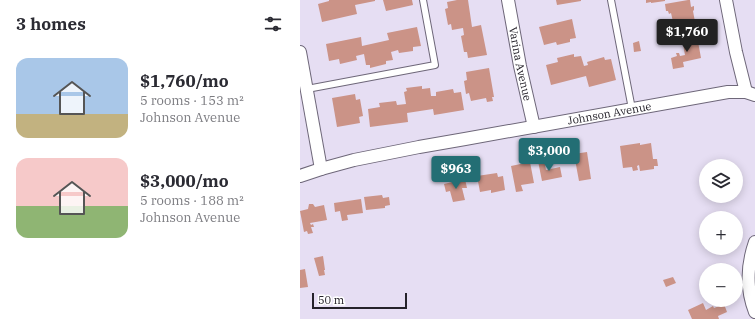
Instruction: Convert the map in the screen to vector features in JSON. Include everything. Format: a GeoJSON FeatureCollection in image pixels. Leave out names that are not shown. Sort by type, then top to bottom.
{"type":"FeatureCollection","features":[{"type":"Feature","properties":{"kind":"street","name":"Varina Avenue"},"geometry":{"type":"LineString","coordinates":[[508,0],[520,66],[534,127]]}},
{"type":"Feature","properties":{"kind":"street"},"geometry":{"type":"LineString","coordinates":[[726,0],[736,52],[751,94]]}},
{"type":"Feature","properties":{"kind":"street"},"geometry":{"type":"LineString","coordinates":[[300,52],[321,169]]}},
{"type":"Feature","properties":{"kind":"street","name":"Johnson Avenue"},"geometry":{"type":"LineString","coordinates":[[300,176],[354,160],[419,147],[728,92],[751,94]]}},
{"type":"Feature","properties":{"kind":"street"},"geometry":{"type":"LineString","coordinates":[[755,242],[750,259],[748,278],[749,291],[755,312]]}},
{"type":"Feature","properties":{"kind":"lane"},"geometry":{"type":"LineString","coordinates":[[307,89],[435,65],[423,0]]}},
{"type":"Feature","properties":{"kind":"lane"},"geometry":{"type":"LineString","coordinates":[[611,0],[632,110]]}},
{"type":"Feature","properties":{"kind":"building"},"geometry":{"type":"Polygon","coordinates":[[[329,0],[375,1],[355,5],[357,14],[322,22],[318,4],[329,0]]]}},
{"type":"Feature","properties":{"kind":"building"},"geometry":{"type":"Polygon","coordinates":[[[383,0],[412,0],[413,5],[386,11],[383,0]]]}},
{"type":"Feature","properties":{"kind":"building"},"geometry":{"type":"Polygon","coordinates":[[[468,0],[472,27],[481,25],[487,55],[468,58],[467,52],[464,52],[461,36],[464,35],[463,28],[452,30],[451,24],[448,25],[445,9],[448,8],[447,2],[468,0]]]}},
{"type":"Feature","properties":{"kind":"building"},"geometry":{"type":"Polygon","coordinates":[[[556,0],[581,0],[581,1],[557,5],[556,0]]]}},
{"type":"Feature","properties":{"kind":"building"},"geometry":{"type":"Polygon","coordinates":[[[646,0],[665,0],[665,1],[646,3],[646,0]]]}},
{"type":"Feature","properties":{"kind":"building"},"geometry":{"type":"Polygon","coordinates":[[[690,0],[691,7],[694,6],[693,11],[695,22],[674,26],[671,13],[669,14],[668,11],[666,11],[665,4],[690,0]]]}},
{"type":"Feature","properties":{"kind":"building"},"geometry":{"type":"Polygon","coordinates":[[[572,19],[576,38],[570,39],[570,42],[557,45],[556,42],[544,45],[539,27],[572,19]]]}},
{"type":"Feature","properties":{"kind":"building"},"geometry":{"type":"Polygon","coordinates":[[[417,27],[421,46],[413,47],[413,51],[399,53],[398,50],[391,52],[393,60],[386,61],[386,64],[370,68],[370,65],[366,65],[364,54],[356,56],[357,60],[340,64],[339,59],[329,61],[326,44],[361,37],[362,46],[389,40],[387,33],[417,27]]]}},
{"type":"Feature","properties":{"kind":"building"},"geometry":{"type":"Polygon","coordinates":[[[697,36],[701,58],[683,62],[684,67],[673,69],[671,58],[677,56],[676,53],[679,53],[680,56],[685,55],[682,39],[697,36]]]}},
{"type":"Feature","properties":{"kind":"building"},"geometry":{"type":"Polygon","coordinates":[[[639,41],[641,51],[634,52],[633,43],[639,41]]]}},
{"type":"Feature","properties":{"kind":"building"},"geometry":{"type":"Polygon","coordinates":[[[574,54],[574,57],[581,56],[584,66],[588,65],[587,62],[604,57],[605,60],[611,59],[616,80],[589,87],[586,76],[551,85],[546,65],[558,62],[557,58],[574,54]]]}},
{"type":"Feature","properties":{"kind":"building"},"geometry":{"type":"Polygon","coordinates":[[[489,68],[494,97],[492,97],[493,101],[487,102],[486,98],[471,101],[469,93],[466,94],[464,81],[467,80],[466,72],[489,68]]]}},
{"type":"Feature","properties":{"kind":"building"},"geometry":{"type":"Polygon","coordinates":[[[422,86],[422,89],[430,88],[431,96],[436,96],[436,92],[453,89],[454,93],[461,92],[464,110],[434,115],[433,109],[407,113],[408,122],[370,127],[368,109],[380,107],[379,103],[396,101],[397,105],[406,104],[404,92],[407,91],[406,88],[422,86]]]}},
{"type":"Feature","properties":{"kind":"building"},"geometry":{"type":"Polygon","coordinates":[[[355,94],[356,100],[360,99],[363,116],[359,117],[360,123],[337,127],[332,98],[355,94]]]}},
{"type":"Feature","properties":{"kind":"building"},"geometry":{"type":"Polygon","coordinates":[[[640,143],[640,145],[651,143],[653,159],[657,159],[658,166],[654,166],[654,169],[640,171],[639,165],[637,166],[638,170],[633,171],[632,167],[623,168],[620,146],[640,143]]]}},
{"type":"Feature","properties":{"kind":"building"},"geometry":{"type":"Polygon","coordinates":[[[587,152],[591,179],[579,181],[574,154],[587,152]]]}},
{"type":"Feature","properties":{"kind":"building"},"geometry":{"type":"Polygon","coordinates":[[[544,160],[546,170],[560,167],[562,177],[542,181],[538,161],[544,160]]]}},
{"type":"Feature","properties":{"kind":"building"},"geometry":{"type":"Polygon","coordinates":[[[530,162],[534,183],[521,185],[523,191],[516,192],[511,166],[530,162]]]}},
{"type":"Feature","properties":{"kind":"building"},"geometry":{"type":"Polygon","coordinates":[[[497,173],[498,177],[503,176],[505,190],[491,193],[491,190],[480,192],[477,176],[497,173]]]}},
{"type":"Feature","properties":{"kind":"building"},"geometry":{"type":"Polygon","coordinates":[[[465,179],[467,188],[462,188],[465,200],[453,202],[450,191],[446,192],[444,184],[465,179]]]}},
{"type":"Feature","properties":{"kind":"building"},"geometry":{"type":"Polygon","coordinates":[[[382,195],[383,198],[389,197],[390,205],[385,206],[385,208],[366,210],[364,197],[382,195]]]}},
{"type":"Feature","properties":{"kind":"building"},"geometry":{"type":"Polygon","coordinates":[[[361,199],[363,213],[347,215],[348,220],[342,221],[340,211],[335,212],[334,203],[361,199]]]}},
{"type":"Feature","properties":{"kind":"building"},"geometry":{"type":"Polygon","coordinates":[[[309,204],[313,204],[315,207],[324,205],[327,220],[310,223],[311,225],[313,224],[314,227],[311,227],[313,233],[308,234],[307,231],[304,232],[300,211],[308,209],[309,204]]]}},
{"type":"Feature","properties":{"kind":"building"},"geometry":{"type":"Polygon","coordinates":[[[323,256],[325,275],[319,276],[314,258],[323,256]]]}},
{"type":"Feature","properties":{"kind":"building"},"geometry":{"type":"Polygon","coordinates":[[[305,269],[308,287],[300,288],[300,270],[305,269]]]}},
{"type":"Feature","properties":{"kind":"building"},"geometry":{"type":"Polygon","coordinates":[[[673,277],[676,283],[666,287],[663,280],[673,277]]]}},
{"type":"Feature","properties":{"kind":"building"},"geometry":{"type":"Polygon","coordinates":[[[699,305],[699,307],[705,307],[706,310],[711,307],[725,307],[727,312],[718,316],[719,319],[692,319],[688,310],[699,305]]]}}]}
